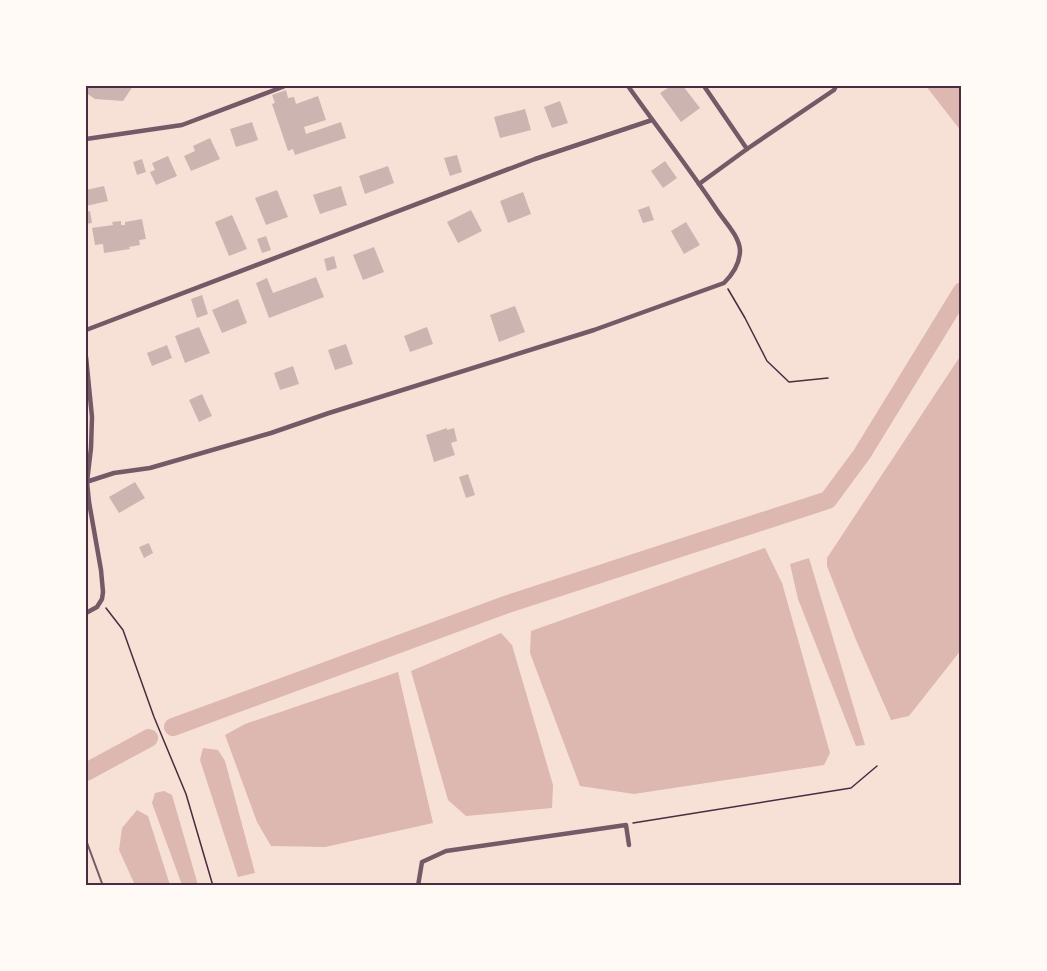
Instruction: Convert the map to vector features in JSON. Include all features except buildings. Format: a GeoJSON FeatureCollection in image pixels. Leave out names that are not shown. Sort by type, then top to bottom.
{"type":"FeatureCollection","features":[{"type":"Feature","properties":{"kind":"street"},"geometry":{"type":"LineString","coordinates":[[86,139],[182,125],[285,86]]}},
{"type":"Feature","properties":{"kind":"street"},"geometry":{"type":"LineString","coordinates":[[86,482],[114,473],[160,465],[271,433],[594,330],[724,283],[732,275],[738,263],[740,250],[736,239],[628,86]]}},
{"type":"Feature","properties":{"kind":"street"},"geometry":{"type":"LineString","coordinates":[[704,86],[747,149]]}},
{"type":"Feature","properties":{"kind":"street"},"geometry":{"type":"LineString","coordinates":[[699,184],[834,90],[836,86]]}},
{"type":"Feature","properties":{"kind":"street"},"geometry":{"type":"LineString","coordinates":[[86,330],[535,159],[652,120]]}},
{"type":"Feature","properties":{"kind":"street"},"geometry":{"type":"LineString","coordinates":[[86,357],[92,417],[91,448],[86,482],[103,592],[97,607],[86,613]]}},
{"type":"Feature","properties":{"kind":"street"},"geometry":{"type":"LineString","coordinates":[[418,885],[422,861],[446,851],[626,825],[629,845]]}},
{"type":"Feature","properties":{"kind":"lane"},"geometry":{"type":"LineString","coordinates":[[86,840],[103,885]]}},
{"type":"Feature","properties":{"kind":"path"},"geometry":{"type":"LineString","coordinates":[[724,283],[768,361],[789,382],[828,378]]}},
{"type":"Feature","properties":{"kind":"path"},"geometry":{"type":"LineString","coordinates":[[102,599],[123,630],[154,717],[186,794],[213,885]]}},
{"type":"Feature","properties":{"kind":"path"},"geometry":{"type":"LineString","coordinates":[[626,825],[851,788],[877,766]]}},
{"type":"Feature","properties":{"kind":"shaded area"},"geometry":{"type":"Polygon","coordinates":[[[926,86],[961,86],[961,131],[926,86]]]}},
{"type":"Feature","properties":{"kind":"shaded area"},"geometry":{"type":"Polygon","coordinates":[[[961,355],[961,650],[909,716],[891,720],[856,640],[827,566],[827,558],[961,355]]]}},
{"type":"Feature","properties":{"kind":"shaded area"},"geometry":{"type":"Polygon","coordinates":[[[765,548],[782,583],[830,753],[824,765],[634,794],[580,786],[530,653],[531,631],[765,548]]]}},
{"type":"Feature","properties":{"kind":"shaded area"},"geometry":{"type":"Polygon","coordinates":[[[809,558],[865,745],[856,746],[798,599],[790,564],[809,558]]]}},
{"type":"Feature","properties":{"kind":"shaded area"},"geometry":{"type":"Polygon","coordinates":[[[501,633],[512,645],[553,785],[552,808],[466,816],[448,800],[411,671],[501,633]]]}},
{"type":"Feature","properties":{"kind":"shaded area"},"geometry":{"type":"Polygon","coordinates":[[[398,672],[433,823],[325,847],[271,846],[257,822],[225,735],[245,724],[398,672]]]}},
{"type":"Feature","properties":{"kind":"shaded area"},"geometry":{"type":"Polygon","coordinates":[[[203,748],[218,750],[225,761],[255,873],[238,877],[200,760],[203,748]]]}},
{"type":"Feature","properties":{"kind":"shaded area"},"geometry":{"type":"Polygon","coordinates":[[[164,791],[172,795],[198,885],[182,885],[152,803],[155,793],[164,791]]]}},
{"type":"Feature","properties":{"kind":"shaded area"},"geometry":{"type":"Polygon","coordinates":[[[137,810],[148,816],[170,885],[135,885],[119,850],[122,828],[137,810]]]}},
{"type":"Feature","properties":{"kind":"waterway"},"geometry":{"type":"LineString","coordinates":[[173,727],[508,604],[828,500],[862,454],[962,291]]}},
{"type":"Feature","properties":{"kind":"waterway"},"geometry":{"type":"LineString","coordinates":[[86,772],[149,738]]}}]}
